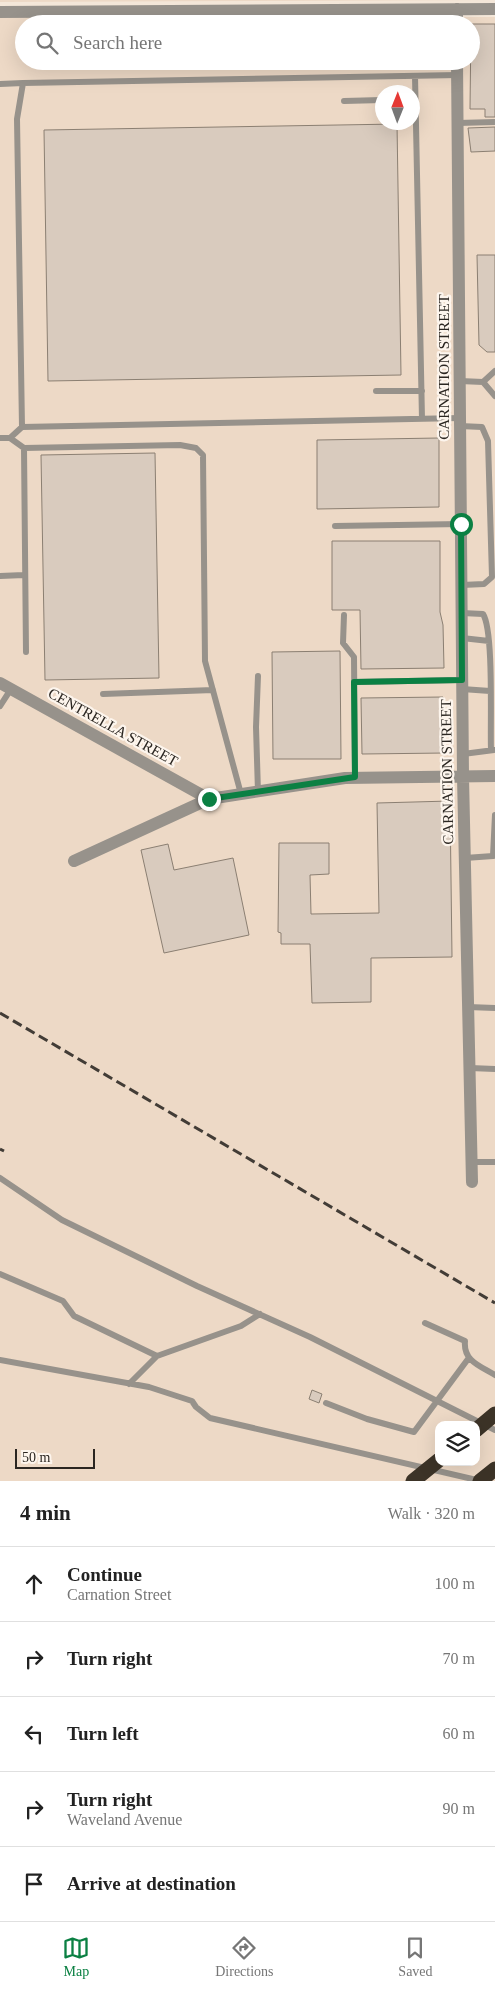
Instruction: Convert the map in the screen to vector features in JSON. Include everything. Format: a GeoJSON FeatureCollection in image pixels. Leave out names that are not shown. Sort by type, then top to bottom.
{"type":"FeatureCollection","features":[{"type":"Feature","properties":{"kind":"highway"},"geometry":{"type":"LineString","coordinates":[[480,1427],[495,1414]]}},
{"type":"Feature","properties":{"kind":"highway"},"geometry":{"type":"LineString","coordinates":[[413,1481],[435,1463]]}},
{"type":"Feature","properties":{"kind":"highway"},"geometry":{"type":"LineString","coordinates":[[481,1481],[495,1468]]}},
{"type":"Feature","properties":{"kind":"street"},"geometry":{"type":"LineString","coordinates":[[0,12],[90,6],[495,9]]}},
{"type":"Feature","properties":{"kind":"street"},"geometry":{"type":"LineString","coordinates":[[457,9],[457,15]]}},
{"type":"Feature","properties":{"kind":"street","name":"CARNATION STREET"},"geometry":{"type":"LineString","coordinates":[[458,70],[463,777],[472,1182]]}},
{"type":"Feature","properties":{"kind":"street","name":"CENTRELLA STREET"},"geometry":{"type":"LineString","coordinates":[[6,686],[209,799]]}},
{"type":"Feature","properties":{"kind":"street"},"geometry":{"type":"LineString","coordinates":[[74,861],[209,799],[355,777],[495,776]]}},
{"type":"Feature","properties":{"kind":"lane"},"geometry":{"type":"LineString","coordinates":[[0,84],[458,75]]}},
{"type":"Feature","properties":{"kind":"lane"},"geometry":{"type":"LineString","coordinates":[[415,85],[416,76]]}},
{"type":"Feature","properties":{"kind":"lane"},"geometry":{"type":"LineString","coordinates":[[22,427],[17,120],[23,83]]}},
{"type":"Feature","properties":{"kind":"lane"},"geometry":{"type":"LineString","coordinates":[[344,101],[375,100]]}},
{"type":"Feature","properties":{"kind":"lane"},"geometry":{"type":"LineString","coordinates":[[458,122],[495,122]]}},
{"type":"Feature","properties":{"kind":"lane"},"geometry":{"type":"LineString","coordinates":[[415,130],[422,419]]}},
{"type":"Feature","properties":{"kind":"lane"},"geometry":{"type":"LineString","coordinates":[[460,381],[483,382],[495,371]]}},
{"type":"Feature","properties":{"kind":"lane"},"geometry":{"type":"LineString","coordinates":[[483,382],[495,396]]}},
{"type":"Feature","properties":{"kind":"lane"},"geometry":{"type":"LineString","coordinates":[[376,391],[422,391]]}},
{"type":"Feature","properties":{"kind":"lane"},"geometry":{"type":"LineString","coordinates":[[10,438],[22,427],[422,419],[460,422],[482,427],[488,441],[492,577],[484,584],[462,585]]}},
{"type":"Feature","properties":{"kind":"lane"},"geometry":{"type":"LineString","coordinates":[[0,438],[10,438],[24,448],[180,445],[196,448],[203,455],[205,661],[240,794]]}},
{"type":"Feature","properties":{"kind":"lane"},"geometry":{"type":"LineString","coordinates":[[24,448],[26,652]]}},
{"type":"Feature","properties":{"kind":"lane"},"geometry":{"type":"LineString","coordinates":[[335,526],[461,524]]}},
{"type":"Feature","properties":{"kind":"lane"},"geometry":{"type":"LineString","coordinates":[[0,576],[24,575]]}},
{"type":"Feature","properties":{"kind":"lane"},"geometry":{"type":"LineString","coordinates":[[462,613],[483,614],[486,619],[489,641],[493,750],[463,754]]}},
{"type":"Feature","properties":{"kind":"lane"},"geometry":{"type":"LineString","coordinates":[[344,615],[343,643],[354,657],[355,777]]}},
{"type":"Feature","properties":{"kind":"lane"},"geometry":{"type":"LineString","coordinates":[[462,638],[489,641]]}},
{"type":"Feature","properties":{"kind":"lane"},"geometry":{"type":"LineString","coordinates":[[258,676],[256,727],[258,792]]}},
{"type":"Feature","properties":{"kind":"lane"},"geometry":{"type":"LineString","coordinates":[[354,682],[462,684],[490,691]]}},
{"type":"Feature","properties":{"kind":"lane"},"geometry":{"type":"LineString","coordinates":[[0,706],[6,686]]}},
{"type":"Feature","properties":{"kind":"lane"},"geometry":{"type":"LineString","coordinates":[[103,694],[214,690]]}},
{"type":"Feature","properties":{"kind":"lane"},"geometry":{"type":"LineString","coordinates":[[465,858],[493,856],[495,815]]}},
{"type":"Feature","properties":{"kind":"lane"},"geometry":{"type":"LineString","coordinates":[[468,1007],[495,1008]]}},
{"type":"Feature","properties":{"kind":"lane"},"geometry":{"type":"LineString","coordinates":[[470,1068],[495,1069]]}},
{"type":"Feature","properties":{"kind":"lane"},"geometry":{"type":"LineString","coordinates":[[472,1162],[495,1162]]}},
{"type":"Feature","properties":{"kind":"lane"},"geometry":{"type":"LineString","coordinates":[[0,1178],[62,1220],[171,1274],[310,1337],[495,1430]]}},
{"type":"Feature","properties":{"kind":"lane"},"geometry":{"type":"LineString","coordinates":[[0,1273],[64,1301],[74,1316],[157,1356]]}},
{"type":"Feature","properties":{"kind":"lane"},"geometry":{"type":"LineString","coordinates":[[130,1384],[157,1356],[241,1326],[260,1314]]}},
{"type":"Feature","properties":{"kind":"lane"},"geometry":{"type":"LineString","coordinates":[[425,1323],[465,1341],[464,1348],[468,1359],[495,1374]]}},
{"type":"Feature","properties":{"kind":"lane"},"geometry":{"type":"LineString","coordinates":[[326,1403],[414,1432],[468,1359]]}},
{"type":"Feature","properties":{"kind":"lane"},"geometry":{"type":"LineString","coordinates":[[0,1360],[149,1387],[192,1401],[196,1407],[210,1418],[481,1481]]}},
{"type":"Feature","properties":{"kind":"shaded area"},"geometry":{"type":"Polygon","coordinates":[[[0,0],[495,0],[0,2],[0,0]]]}},
{"type":"Feature","properties":{"kind":"shaded area"},"geometry":{"type":"Polygon","coordinates":[[[0,17],[15,17],[15,70],[480,70],[480,17],[495,17],[495,1481],[0,1481],[0,17]]]}},
{"type":"Feature","properties":{"kind":"building"},"geometry":{"type":"Polygon","coordinates":[[[480,24],[495,24],[495,117],[485,117],[485,109],[470,109],[470,70],[480,70],[480,24]]]}},
{"type":"Feature","properties":{"kind":"building"},"geometry":{"type":"Polygon","coordinates":[[[375,124],[375,130],[397,130],[401,375],[48,381],[44,130],[375,124]]]}},
{"type":"Feature","properties":{"kind":"building"},"geometry":{"type":"Polygon","coordinates":[[[495,127],[495,151],[471,152],[468,128],[495,127]]]}},
{"type":"Feature","properties":{"kind":"building"},"geometry":{"type":"Polygon","coordinates":[[[477,255],[495,255],[495,352],[487,352],[479,345],[477,255]]]}},
{"type":"Feature","properties":{"kind":"building"},"geometry":{"type":"Polygon","coordinates":[[[439,438],[439,507],[317,509],[317,440],[439,438]]]}},
{"type":"Feature","properties":{"kind":"building"},"geometry":{"type":"Polygon","coordinates":[[[155,453],[159,678],[45,680],[41,455],[155,453]]]}},
{"type":"Feature","properties":{"kind":"building"},"geometry":{"type":"Polygon","coordinates":[[[332,541],[440,541],[440,612],[443,625],[444,668],[361,669],[360,610],[332,610],[332,541]]]}},
{"type":"Feature","properties":{"kind":"building"},"geometry":{"type":"Polygon","coordinates":[[[340,651],[341,759],[273,759],[272,652],[340,651]]]}},
{"type":"Feature","properties":{"kind":"building"},"geometry":{"type":"Polygon","coordinates":[[[443,697],[445,753],[362,754],[361,698],[443,697]]]}},
{"type":"Feature","properties":{"kind":"building"},"geometry":{"type":"Polygon","coordinates":[[[450,801],[452,957],[371,958],[371,1002],[312,1003],[310,944],[281,944],[281,933],[278,932],[279,843],[329,843],[329,874],[310,875],[311,914],[379,913],[377,803],[450,801]]]}},
{"type":"Feature","properties":{"kind":"building"},"geometry":{"type":"Polygon","coordinates":[[[168,844],[174,870],[233,858],[249,935],[164,953],[141,850],[168,844]]]}},
{"type":"Feature","properties":{"kind":"building"},"geometry":{"type":"Polygon","coordinates":[[[312,1390],[322,1394],[319,1403],[309,1399],[312,1390]]]}},
{"type":"Feature","properties":{"kind":"railway"},"geometry":{"type":"LineString","coordinates":[[0,1013],[495,1303]]}},
{"type":"Feature","properties":{"kind":"railway"},"geometry":{"type":"LineString","coordinates":[[0,1149],[4,1151]]}},
{"type":"Feature","properties":{"kind":"route"},"geometry":{"type":"LineString","coordinates":[[209,799],[355,777],[354,682],[462,680],[461,524]]}}]}
